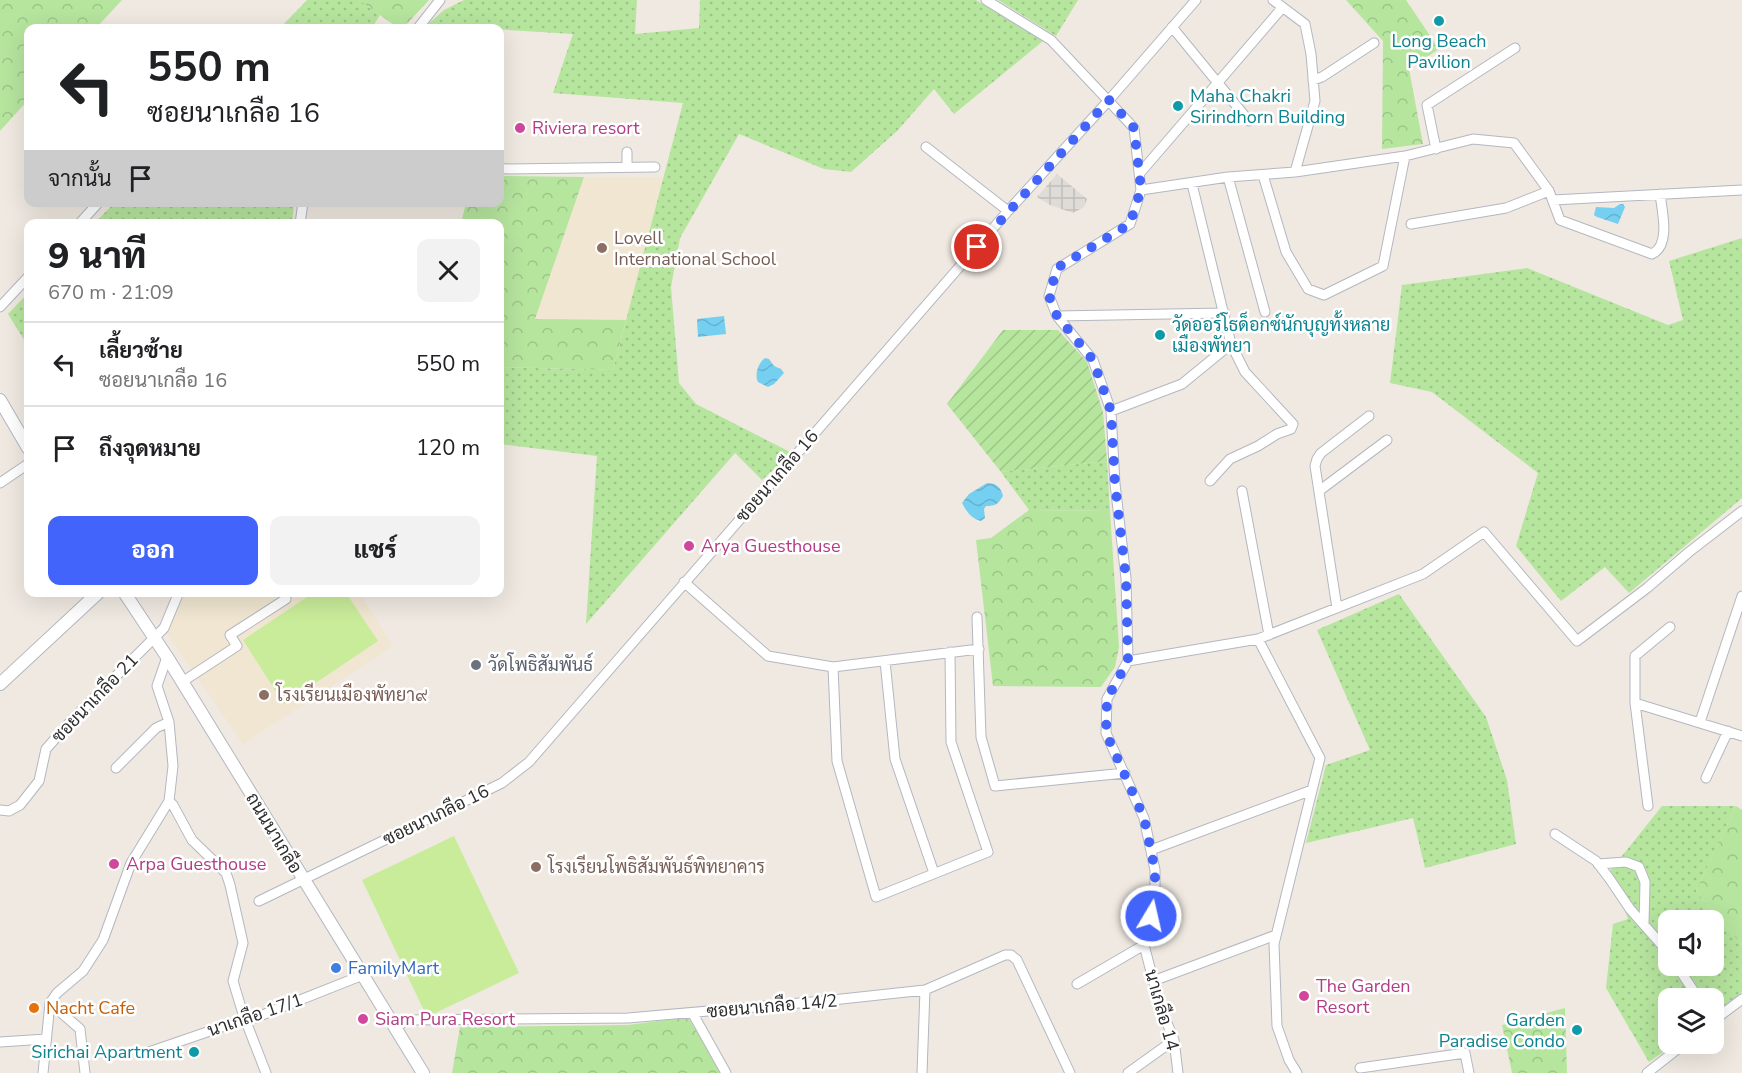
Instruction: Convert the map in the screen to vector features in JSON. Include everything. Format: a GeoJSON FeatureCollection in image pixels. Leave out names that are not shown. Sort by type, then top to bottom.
{"type":"FeatureCollection","features":[{"type":"Feature","properties":{"kind":"street"},"geometry":{"type":"LineString","coordinates":[[421,24],[440,0]]}},
{"type":"Feature","properties":{"kind":"street"},"geometry":{"type":"LineString","coordinates":[[986,0],[1052,40],[1134,128],[1141,189],[1130,224],[1057,268],[1049,296],[1057,316],[1093,360],[1111,411],[1115,484],[1126,578],[1128,661],[1258,639],[1269,635],[1423,574],[1484,531],[1576,641],[1647,588],[1742,511]]}},
{"type":"Feature","properties":{"kind":"street","name":"ซอยนาเกลือ 16"},"geometry":{"type":"LineString","coordinates":[[259,901],[502,783],[529,762],[1008,211],[1196,0]]}},
{"type":"Feature","properties":{"kind":"street"},"geometry":{"type":"LineString","coordinates":[[1272,0],[1305,24],[1307,30],[1315,101],[1295,172]]}},
{"type":"Feature","properties":{"kind":"street"},"geometry":{"type":"LineString","coordinates":[[1140,173],[1282,8]]}},
{"type":"Feature","properties":{"kind":"street"},"geometry":{"type":"LineString","coordinates":[[1172,27],[1249,121]]}},
{"type":"Feature","properties":{"kind":"street"},"geometry":{"type":"LineString","coordinates":[[1313,80],[1374,42]]}},
{"type":"Feature","properties":{"kind":"street"},"geometry":{"type":"LineString","coordinates":[[1436,149],[1427,105],[1515,48]]}},
{"type":"Feature","properties":{"kind":"street"},"geometry":{"type":"LineString","coordinates":[[1141,189],[1192,184],[1228,177],[1295,172],[1405,156],[1473,139],[1514,142],[1551,196],[1560,220],[1652,254],[1657,252],[1664,234],[1660,194]]}},
{"type":"Feature","properties":{"kind":"street"},"geometry":{"type":"LineString","coordinates":[[926,147],[1008,211]]}},
{"type":"Feature","properties":{"kind":"street"},"geometry":{"type":"LineString","coordinates":[[627,152],[627,167]]}},
{"type":"Feature","properties":{"kind":"street"},"geometry":{"type":"LineString","coordinates":[[1263,175],[1286,252],[1308,289],[1324,295],[1383,266],[1405,156]]}},
{"type":"Feature","properties":{"kind":"street"},"geometry":{"type":"LineString","coordinates":[[504,169],[655,167]]}},
{"type":"Feature","properties":{"kind":"street"},"geometry":{"type":"LineString","coordinates":[[1228,177],[1265,312]]}},
{"type":"Feature","properties":{"kind":"street"},"geometry":{"type":"LineString","coordinates":[[1192,184],[1231,344],[1245,372],[1292,422],[1293,426],[1230,459],[1210,482]]}},
{"type":"Feature","properties":{"kind":"street"},"geometry":{"type":"LineString","coordinates":[[1411,224],[1506,208],[1551,196],[1660,194],[1742,189]]}},
{"type":"Feature","properties":{"kind":"street"},"geometry":{"type":"LineString","coordinates":[[84,219],[94,207]]}},
{"type":"Feature","properties":{"kind":"street"},"geometry":{"type":"LineString","coordinates":[[0,307],[24,281]]}},
{"type":"Feature","properties":{"kind":"street"},"geometry":{"type":"LineString","coordinates":[[1057,316],[1225,313]]}},
{"type":"Feature","properties":{"kind":"street"},"geometry":{"type":"LineString","coordinates":[[1111,411],[1182,384],[1231,344]]}},
{"type":"Feature","properties":{"kind":"street"},"geometry":{"type":"LineString","coordinates":[[0,400],[24,441]]}},
{"type":"Feature","properties":{"kind":"street"},"geometry":{"type":"LineString","coordinates":[[1337,608],[1315,466],[1317,459],[1369,416]]}},
{"type":"Feature","properties":{"kind":"street"},"geometry":{"type":"LineString","coordinates":[[1319,490],[1387,440]]}},
{"type":"Feature","properties":{"kind":"street"},"geometry":{"type":"LineString","coordinates":[[0,483],[24,467]]}},
{"type":"Feature","properties":{"kind":"street"},"geometry":{"type":"LineString","coordinates":[[1242,491],[1269,635]]}},
{"type":"Feature","properties":{"kind":"street"},"geometry":{"type":"LineString","coordinates":[[684,582],[768,656],[833,667],[979,649]]}},
{"type":"Feature","properties":{"kind":"street"},"geometry":{"type":"LineString","coordinates":[[1700,722],[1742,596]]}},
{"type":"Feature","properties":{"kind":"street"},"geometry":{"type":"LineString","coordinates":[[0,684],[94,597]]}},
{"type":"Feature","properties":{"kind":"street","name":"ถนนนาเกลือ"},"geometry":{"type":"LineString","coordinates":[[127,597],[167,657],[423,1073]]}},
{"type":"Feature","properties":{"kind":"street","name":"ซอยนาเกลือ 21"},"geometry":{"type":"LineString","coordinates":[[0,810],[9,811],[20,805],[39,781],[46,749],[164,628],[177,597]]}},
{"type":"Feature","properties":{"kind":"street"},"geometry":{"type":"LineString","coordinates":[[182,682],[237,646],[230,635],[286,599]]}},
{"type":"Feature","properties":{"kind":"street"},"geometry":{"type":"LineString","coordinates":[[977,616],[981,737],[995,786],[1125,773]]}},
{"type":"Feature","properties":{"kind":"street"},"geometry":{"type":"LineString","coordinates":[[1648,806],[1635,703],[1635,656],[1670,627]]}},
{"type":"Feature","properties":{"kind":"street"},"geometry":{"type":"LineString","coordinates":[[1258,639],[1320,758],[1274,944],[1277,1026],[1289,1060],[1297,1073]]}},
{"type":"Feature","properties":{"kind":"street"},"geometry":{"type":"LineString","coordinates":[[833,667],[837,761],[876,897],[988,852],[951,742],[950,652]]}},
{"type":"Feature","properties":{"kind":"street"},"geometry":{"type":"LineString","coordinates":[[43,1073],[50,1003],[57,993],[83,971],[103,940],[131,863],[169,801],[173,766],[169,722],[157,686],[167,657]]}},
{"type":"Feature","properties":{"kind":"street"},"geometry":{"type":"LineString","coordinates":[[885,661],[895,759],[934,873]]}},
{"type":"Feature","properties":{"kind":"street","name":"นาเกลือ 14"},"geometry":{"type":"LineString","coordinates":[[1128,661],[1107,699],[1106,733],[1144,818],[1151,850],[1155,870],[1155,902],[1144,945],[1160,1006],[1174,1040],[1178,1073]]}},
{"type":"Feature","properties":{"kind":"street"},"geometry":{"type":"LineString","coordinates":[[1635,703],[1742,736]]}},
{"type":"Feature","properties":{"kind":"street"},"geometry":{"type":"LineString","coordinates":[[116,768],[156,728],[169,722]]}},
{"type":"Feature","properties":{"kind":"street"},"geometry":{"type":"LineString","coordinates":[[1706,778],[1728,731]]}},
{"type":"Feature","properties":{"kind":"street"},"geometry":{"type":"LineString","coordinates":[[1151,850],[1312,790]]}},
{"type":"Feature","properties":{"kind":"street"},"geometry":{"type":"LineString","coordinates":[[169,801],[192,840],[226,873],[243,943],[233,981],[266,1073]]}},
{"type":"Feature","properties":{"kind":"street"},"geometry":{"type":"LineString","coordinates":[[1554,834],[1584,852],[1598,864],[1630,909],[1658,940]]}},
{"type":"Feature","properties":{"kind":"street"},"geometry":{"type":"LineString","coordinates":[[1598,864],[1626,862],[1639,867],[1645,882],[1644,924]]}},
{"type":"Feature","properties":{"kind":"street"},"geometry":{"type":"LineString","coordinates":[[1153,981],[1276,935]]}},
{"type":"Feature","properties":{"kind":"street"},"geometry":{"type":"LineString","coordinates":[[1077,984],[1144,945]]}},
{"type":"Feature","properties":{"kind":"street","name":"ซอยนาเกลือ 14/2"},"geometry":{"type":"LineString","coordinates":[[395,1027],[408,1020],[628,1018],[693,1014],[925,990],[1005,955],[1011,955],[1017,960],[1070,1073]]}},
{"type":"Feature","properties":{"kind":"street","name":"นาเกลือ 17/1"},"geometry":{"type":"LineString","coordinates":[[146,1053],[239,1020],[247,1021],[363,975]]}},
{"type":"Feature","properties":{"kind":"street"},"geometry":{"type":"LineString","coordinates":[[922,1073],[925,990]]}},
{"type":"Feature","properties":{"kind":"street"},"geometry":{"type":"LineString","coordinates":[[1724,1013],[1742,999]]}},
{"type":"Feature","properties":{"kind":"street"},"geometry":{"type":"LineString","coordinates":[[50,1003],[80,1029],[85,1073]]}},
{"type":"Feature","properties":{"kind":"street"},"geometry":{"type":"LineString","coordinates":[[693,1014],[726,1073]]}},
{"type":"Feature","properties":{"kind":"street"},"geometry":{"type":"LineString","coordinates":[[0,1042],[46,1039]]}},
{"type":"Feature","properties":{"kind":"street"},"geometry":{"type":"LineString","coordinates":[[1128,1073],[1174,1040]]}},
{"type":"Feature","properties":{"kind":"street"},"geometry":{"type":"LineString","coordinates":[[1360,1068],[1465,1053],[1469,1073]]}},
{"type":"Feature","properties":{"kind":"street"},"geometry":{"type":"LineString","coordinates":[[1647,1073],[1671,1054]]}},
{"type":"Feature","properties":{"kind":"shaded area"},"geometry":{"type":"Polygon","coordinates":[[[1057,174],[1087,199],[1084,207],[1073,213],[1050,205],[1037,197],[1057,174]]]}},
{"type":"Feature","properties":{"kind":"shaded area","name":"Lovell International School"},"geometry":{"type":"Polygon","coordinates":[[[584,177],[664,177],[626,320],[535,319],[584,177]]]}},
{"type":"Feature","properties":{"kind":"shaded area","name":"โรงเรียนเมืองพัทยา๙"},"geometry":{"type":"Polygon","coordinates":[[[183,597],[362,597],[393,646],[243,744],[166,632],[183,597]]]}},
{"type":"Feature","properties":{"kind":"green space"},"geometry":{"type":"Polygon","coordinates":[[[0,0],[122,0],[100,24],[24,24],[24,104],[0,131],[0,0]]]}},
{"type":"Feature","properties":{"kind":"green space"},"geometry":{"type":"Polygon","coordinates":[[[307,0],[359,0],[380,15],[374,24],[284,24],[307,0]]]}},
{"type":"Feature","properties":{"kind":"green space"},"geometry":{"type":"Polygon","coordinates":[[[359,0],[429,0],[407,24],[392,24],[359,0]]]}},
{"type":"Feature","properties":{"kind":"green space"},"geometry":{"type":"Polygon","coordinates":[[[464,0],[637,0],[635,34],[699,28],[700,0],[976,0],[1043,41],[954,114],[934,89],[897,131],[851,172],[824,169],[739,134],[680,238],[671,287],[679,383],[696,404],[792,453],[762,480],[735,453],[586,624],[597,456],[504,444],[504,367],[613,370],[683,103],[553,93],[573,34],[504,30],[504,24],[428,24],[444,10],[464,0]]]}},
{"type":"Feature","properties":{"kind":"green space"},"geometry":{"type":"Polygon","coordinates":[[[998,0],[1078,0],[1056,36],[998,0]]]}},
{"type":"Feature","properties":{"kind":"green space"},"geometry":{"type":"Polygon","coordinates":[[[1346,0],[1406,0],[1439,49],[1409,69],[1423,144],[1382,149],[1383,41],[1346,0]]]}},
{"type":"Feature","properties":{"kind":"green space"},"geometry":{"type":"Polygon","coordinates":[[[504,176],[584,177],[535,319],[626,320],[613,370],[504,367],[504,219],[462,219],[465,207],[504,207],[504,176]]]}},
{"type":"Feature","properties":{"kind":"green space"},"geometry":{"type":"Polygon","coordinates":[[[110,207],[294,207],[292,219],[99,219],[110,207]]]}},
{"type":"Feature","properties":{"kind":"green space"},"geometry":{"type":"Polygon","coordinates":[[[1742,238],[1742,498],[1629,593],[1605,567],[1561,601],[1516,546],[1538,473],[1432,392],[1390,383],[1402,285],[1527,268],[1668,325],[1683,320],[1669,261],[1742,238]]]}},
{"type":"Feature","properties":{"kind":"green space"},"geometry":{"type":"Polygon","coordinates":[[[24,297],[24,340],[8,314],[24,297]]]}},
{"type":"Feature","properties":{"kind":"green space"},"geometry":{"type":"Polygon","coordinates":[[[1003,330],[1058,330],[1087,362],[1103,412],[1107,461],[1001,472],[947,404],[1003,330]]]}},
{"type":"Feature","properties":{"kind":"green space"},"geometry":{"type":"Polygon","coordinates":[[[1107,461],[1110,511],[1029,510],[1001,472],[1107,461]]]}},
{"type":"Feature","properties":{"kind":"green space"},"geometry":{"type":"Polygon","coordinates":[[[1029,510],[1110,511],[1119,647],[1115,667],[1101,687],[993,686],[976,540],[991,538],[1029,510]]]}},
{"type":"Feature","properties":{"kind":"green space"},"geometry":{"type":"Polygon","coordinates":[[[1399,594],[1486,717],[1507,780],[1516,844],[1425,868],[1413,818],[1306,843],[1326,765],[1370,750],[1317,630],[1399,594]]]}},
{"type":"Feature","properties":{"kind":"green space"},"geometry":{"type":"Polygon","coordinates":[[[307,597],[349,597],[378,641],[284,704],[243,640],[307,597]]]}},
{"type":"Feature","properties":{"kind":"green space"},"geometry":{"type":"Polygon","coordinates":[[[1662,806],[1736,806],[1696,891],[1712,910],[1658,910],[1658,976],[1724,976],[1724,924],[1742,945],[1742,992],[1724,1006],[1724,988],[1658,988],[1658,1054],[1660,1054],[1649,1062],[1606,988],[1613,924],[1628,919],[1610,871],[1662,806]]]}},
{"type":"Feature","properties":{"kind":"green space"},"geometry":{"type":"Polygon","coordinates":[[[1736,806],[1742,810],[1742,945],[1724,924],[1724,910],[1712,910],[1696,891],[1736,806]]]}},
{"type":"Feature","properties":{"kind":"green space"},"geometry":{"type":"Polygon","coordinates":[[[454,836],[519,973],[427,1017],[362,880],[454,836]]]}},
{"type":"Feature","properties":{"kind":"green space"},"geometry":{"type":"Polygon","coordinates":[[[1565,1008],[1567,1073],[1512,1073],[1502,1025],[1565,1008]]]}},
{"type":"Feature","properties":{"kind":"green space"},"geometry":{"type":"Polygon","coordinates":[[[688,1017],[721,1073],[452,1073],[460,1027],[628,1025],[688,1017]]]}},
{"type":"Feature","properties":{"kind":"water"},"geometry":{"type":"Polygon","coordinates":[[[1620,204],[1625,207],[1618,224],[1594,215],[1596,207],[1614,208],[1620,204]]]}},
{"type":"Feature","properties":{"kind":"water"},"geometry":{"type":"Polygon","coordinates":[[[724,316],[726,334],[698,337],[697,319],[724,316]]]}},
{"type":"Feature","properties":{"kind":"water"},"geometry":{"type":"Polygon","coordinates":[[[765,358],[784,373],[768,387],[758,382],[757,379],[758,368],[765,358]]]}},
{"type":"Feature","properties":{"kind":"water"},"geometry":{"type":"Polygon","coordinates":[[[987,483],[998,486],[1003,496],[996,504],[986,506],[985,518],[981,521],[970,514],[962,503],[969,494],[987,483]]]}},
{"type":"Feature","properties":{"kind":"place","name":"Long Beach Pavilion"},"geometry":{"type":"Point","coordinates":[1439,21]}},
{"type":"Feature","properties":{"kind":"place","name":"Maha Chakri Sirindhorn Building"},"geometry":{"type":"Point","coordinates":[1178,106]}},
{"type":"Feature","properties":{"kind":"place","name":"Riviera resort"},"geometry":{"type":"Point","coordinates":[520,128]}},
{"type":"Feature","properties":{"kind":"place","name":"Lovell International School"},"geometry":{"type":"Point","coordinates":[602,248]}},
{"type":"Feature","properties":{"kind":"place","name":"วัดออร์โธด็อกซ์นักบุญทั้งหลาย เมืองพัทยา"},"geometry":{"type":"Point","coordinates":[1160,335]}},
{"type":"Feature","properties":{"kind":"place","name":"Arya Guesthouse"},"geometry":{"type":"Point","coordinates":[689,546]}},
{"type":"Feature","properties":{"kind":"place","name":"วัดโพธิสัมพันธ์"},"geometry":{"type":"Point","coordinates":[476,665]}},
{"type":"Feature","properties":{"kind":"place","name":"โรงเรียนเมืองพัทยา๙"},"geometry":{"type":"Point","coordinates":[264,695]}},
{"type":"Feature","properties":{"kind":"place","name":"Arpa Guesthouse"},"geometry":{"type":"Point","coordinates":[114,864]}},
{"type":"Feature","properties":{"kind":"place","name":"โรงเรียนโพธิสัมพันธ์พิทยาคาร"},"geometry":{"type":"Point","coordinates":[536,867]}},
{"type":"Feature","properties":{"kind":"place","name":"FamilyMart"},"geometry":{"type":"Point","coordinates":[336,968]}},
{"type":"Feature","properties":{"kind":"place","name":"The Garden Resort"},"geometry":{"type":"Point","coordinates":[1304,996]}},
{"type":"Feature","properties":{"kind":"place","name":"Nacht Cafe"},"geometry":{"type":"Point","coordinates":[34,1008]}},
{"type":"Feature","properties":{"kind":"place","name":"Siam Pura Resort"},"geometry":{"type":"Point","coordinates":[363,1019]}},
{"type":"Feature","properties":{"kind":"place","name":"Garden Paradise Condo"},"geometry":{"type":"Point","coordinates":[1577,1030]}},
{"type":"Feature","properties":{"kind":"place","name":"Sirichai Apartment"},"geometry":{"type":"Point","coordinates":[194,1052]}},
{"type":"Feature","properties":{"kind":"route"},"geometry":{"type":"LineString","coordinates":[[977,247],[1109,100],[1134,128],[1141,189],[1130,224],[1057,268],[1049,296],[1057,316],[1093,360],[1111,411],[1115,484],[1126,578],[1128,661],[1107,699],[1106,733],[1144,818],[1155,870],[1155,902],[1151,916]]}}]}
